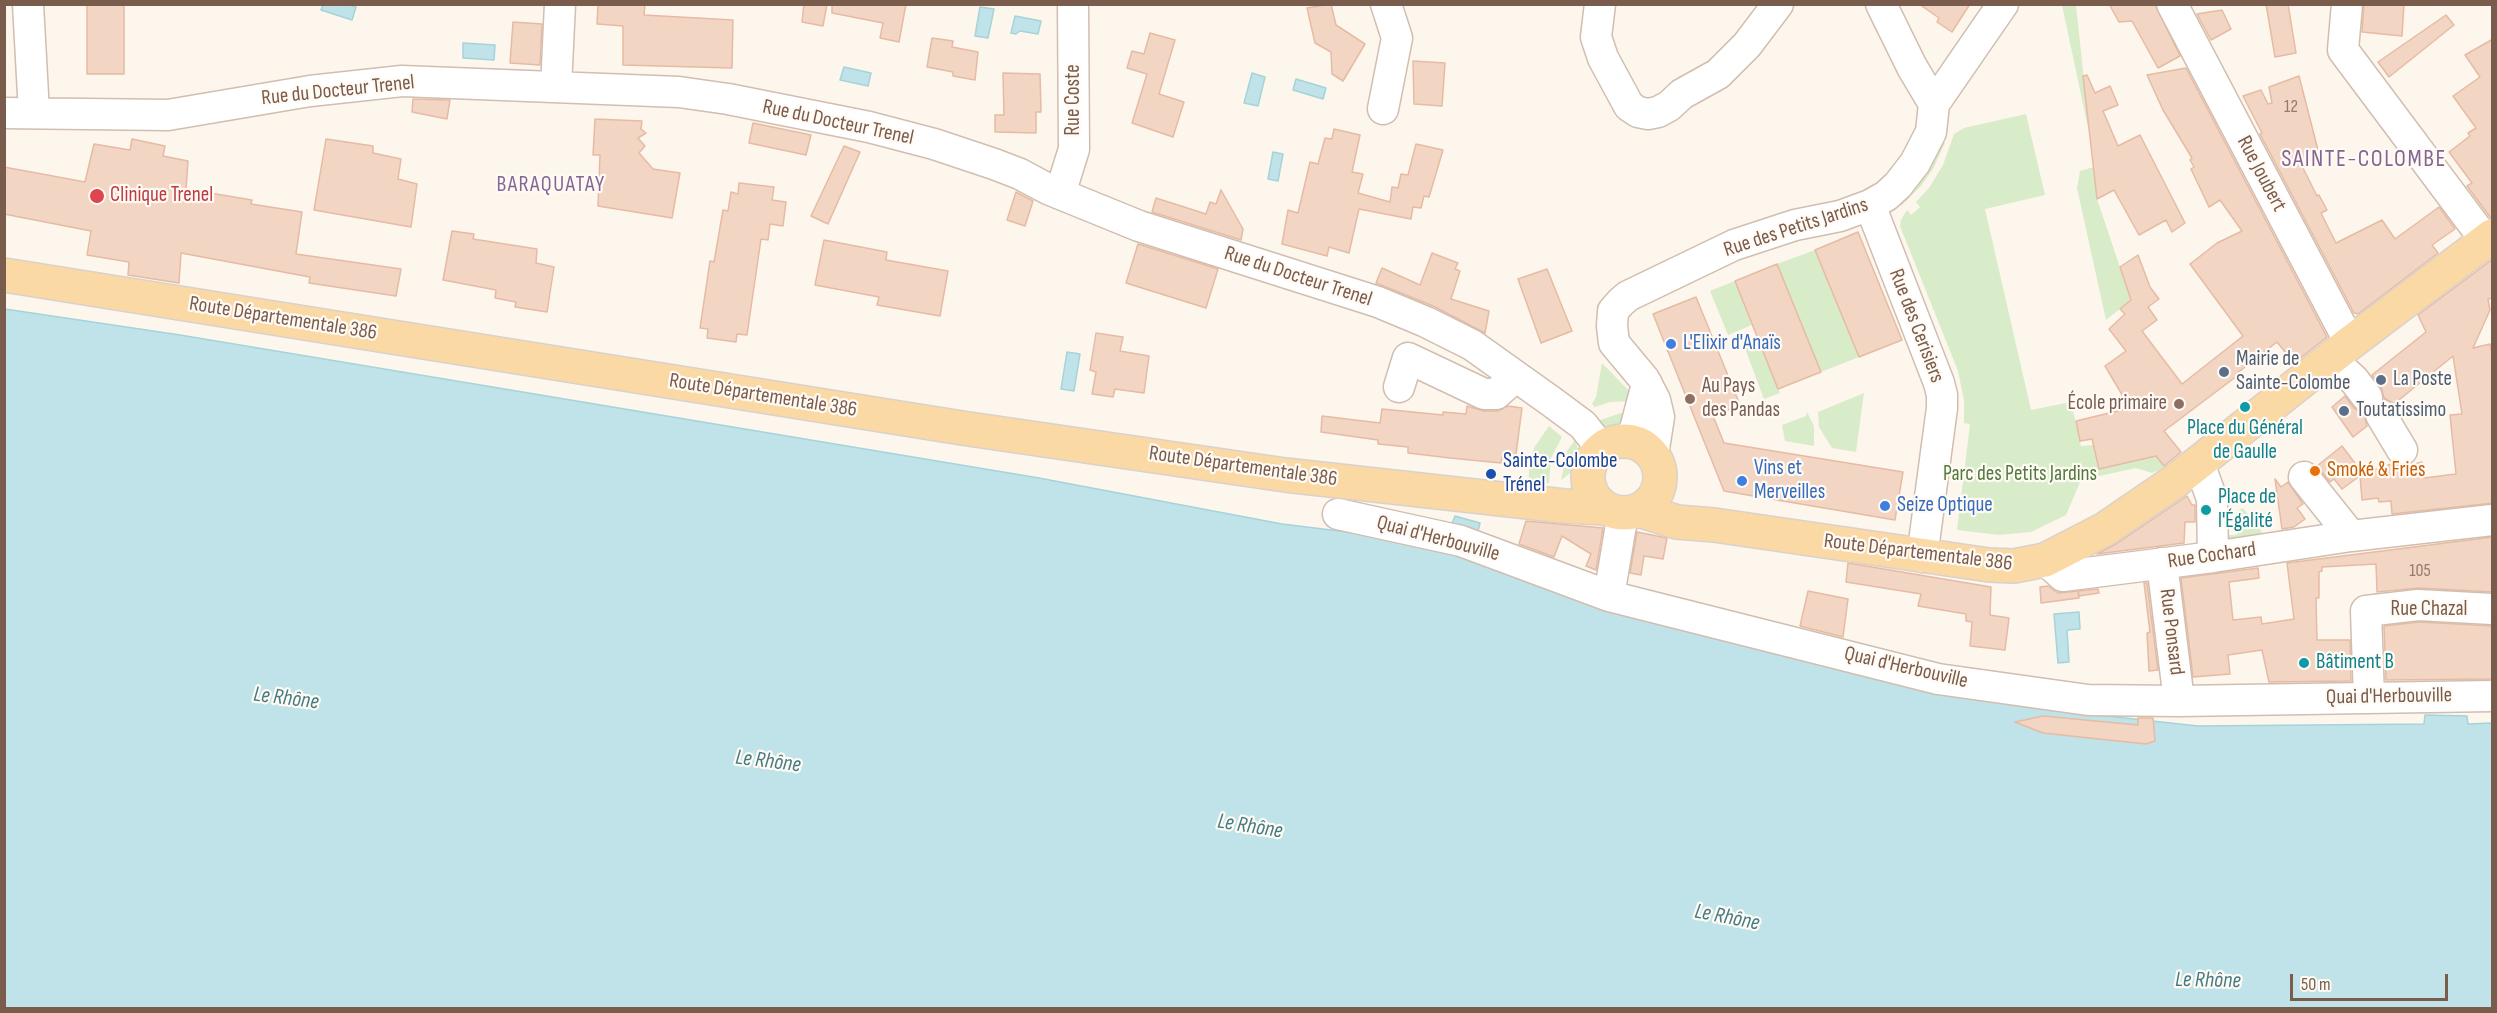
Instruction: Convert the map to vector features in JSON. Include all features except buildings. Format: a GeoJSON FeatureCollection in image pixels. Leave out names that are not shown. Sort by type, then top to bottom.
{"type":"FeatureCollection","features":[{"type":"Feature","properties":{"kind":"main road","name":"Route Départementale 386"},"geometry":{"type":"LineString","coordinates":[[4,275],[962,428],[1285,475],[1622,511],[1677,522],[1714,525],[1922,556],[2014,566],[2045,560],[2119,521],[2199,463],[2340,351],[2489,238]]}},
{"type":"Feature","properties":{"kind":"main road","name":"Route Départementale 386"},"geometry":{"type":"LineString","coordinates":[[1523,501],[1558,489],[1626,459],[1686,507],[1714,525]]}},
{"type":"Feature","properties":{"kind":"main road"},"geometry":{"type":"LineString","coordinates":[[1626,459],[1654,498],[1622,511],[1590,492],[1626,459]]}},
{"type":"Feature","properties":{"kind":"street"},"geometry":{"type":"LineString","coordinates":[[19,113],[28,4]]}},
{"type":"Feature","properties":{"kind":"street"},"geometry":{"type":"LineString","coordinates":[[556,87],[560,4]]}},
{"type":"Feature","properties":{"kind":"street","name":"Rue Coste"},"geometry":{"type":"LineString","coordinates":[[1060,194],[1074,149],[1073,4]]}},
{"type":"Feature","properties":{"kind":"street"},"geometry":{"type":"LineString","coordinates":[[1383,109],[1397,38],[1386,4]]}},
{"type":"Feature","properties":{"kind":"street"},"geometry":{"type":"LineString","coordinates":[[1600,4],[1596,37],[1603,58],[1629,106],[1648,114],[1669,106],[1682,94],[1718,74],[1747,45],[1778,4]]}},
{"type":"Feature","properties":{"kind":"street"},"geometry":{"type":"LineString","coordinates":[[1881,4],[1912,67],[1934,104]]}},
{"type":"Feature","properties":{"kind":"street","name":"Rue des Petits Jardins"},"geometry":{"type":"LineString","coordinates":[[1626,459],[1659,417],[1655,400],[1647,384],[1614,343],[1613,311],[1628,296],[1734,245],[1795,225],[1840,216],[1870,205],[1898,185],[1915,163],[1931,132],[1934,104],[2003,4]]}},
{"type":"Feature","properties":{"kind":"street","name":"Rue Joubert"},"geometry":{"type":"LineString","coordinates":[[2172,4],[2354,380],[2402,450]]}},
{"type":"Feature","properties":{"kind":"street"},"geometry":{"type":"LineString","coordinates":[[2347,4],[2343,50],[2489,238]]}},
{"type":"Feature","properties":{"kind":"street","name":"Rue du Docteur Trenel"},"geometry":{"type":"LineString","coordinates":[[19,113],[168,114],[310,91],[402,81],[679,92],[728,99],[869,127],[934,144],[994,164],[1139,226],[1378,302],[1426,322],[1472,345],[1626,459]]}},
{"type":"Feature","properties":{"kind":"street","name":"Rue des Cerisiers"},"geometry":{"type":"LineString","coordinates":[[1870,205],[1942,395],[1922,556]]}},
{"type":"Feature","properties":{"kind":"street"},"geometry":{"type":"LineString","coordinates":[[1399,387],[1408,358],[1484,394],[1496,394],[1515,376]]}},
{"type":"Feature","properties":{"kind":"street"},"geometry":{"type":"LineString","coordinates":[[2199,463],[2212,499],[2213,557]]}},
{"type":"Feature","properties":{"kind":"street"},"geometry":{"type":"LineString","coordinates":[[2304,477],[2351,536]]}},
{"type":"Feature","properties":{"kind":"street"},"geometry":{"type":"LineString","coordinates":[[1609,596],[1622,511]]}},
{"type":"Feature","properties":{"kind":"street","name":"Quai d'Herbouville"},"geometry":{"type":"LineString","coordinates":[[1338,514],[1461,541],[1609,596],[1938,679],[2088,700],[2180,701],[2493,696]]}},
{"type":"Feature","properties":{"kind":"street","name":"Rue Cochard"},"geometry":{"type":"LineString","coordinates":[[2045,560],[2064,576],[2351,536],[2493,520]]}},
{"type":"Feature","properties":{"kind":"street","name":"Rue Ponsard"},"geometry":{"type":"LineString","coordinates":[[2162,563],[2180,701]]}},
{"type":"Feature","properties":{"kind":"street","name":"Rue Chazal"},"geometry":{"type":"LineString","coordinates":[[2369,698],[2366,611],[2418,605],[2486,609]]}},
{"type":"Feature","properties":{"kind":"green space"},"geometry":{"type":"Polygon","coordinates":[[[2062,5],[2076,5],[2090,137],[2062,5]]]}},
{"type":"Feature","properties":{"kind":"green space","name":"Parc des Petits Jardins"},"geometry":{"type":"Polygon","coordinates":[[[2026,114],[2045,195],[1985,209],[2031,410],[2071,402],[2081,446],[2094,445],[2100,469],[2134,461],[2128,437],[2140,434],[2165,468],[2152,473],[2136,468],[2081,480],[2066,515],[2031,532],[1999,535],[1957,530],[1970,424],[1964,423],[1964,400],[1958,371],[1900,226],[1907,210],[1911,215],[1920,207],[1916,202],[1929,188],[1943,165],[1954,134],[1964,128],[2026,114]]]}},
{"type":"Feature","properties":{"kind":"green space"},"geometry":{"type":"Polygon","coordinates":[[[1939,141],[1945,143],[1933,169],[1921,186],[1901,206],[1897,199],[1939,141]]]}},
{"type":"Feature","properties":{"kind":"green space"},"geometry":{"type":"Polygon","coordinates":[[[2094,167],[2097,199],[2131,300],[2106,320],[2077,188],[2080,171],[2094,167]]]}},
{"type":"Feature","properties":{"kind":"green space"},"geometry":{"type":"Polygon","coordinates":[[[1815,250],[1859,357],[1821,372],[1777,264],[1815,250]]]}},
{"type":"Feature","properties":{"kind":"green space"},"geometry":{"type":"Polygon","coordinates":[[[1735,281],[1752,325],[1728,335],[1710,291],[1735,281]]]}},
{"type":"Feature","properties":{"kind":"green space"},"geometry":{"type":"Polygon","coordinates":[[[1758,340],[1780,393],[1764,399],[1744,346],[1758,340]]]}},
{"type":"Feature","properties":{"kind":"green space"},"geometry":{"type":"Polygon","coordinates":[[[1602,363],[1631,393],[1634,401],[1610,402],[1595,407],[1592,404],[1596,397],[1602,363]]]}},
{"type":"Feature","properties":{"kind":"green space"},"geometry":{"type":"Polygon","coordinates":[[[1864,393],[1856,452],[1832,448],[1819,427],[1818,412],[1864,393]]]}},
{"type":"Feature","properties":{"kind":"green space"},"geometry":{"type":"Polygon","coordinates":[[[1807,412],[1814,426],[1814,446],[1785,441],[1782,425],[1806,416],[1807,412]]]}},
{"type":"Feature","properties":{"kind":"green space"},"geometry":{"type":"Polygon","coordinates":[[[1621,413],[1628,414],[1618,429],[1606,427],[1597,421],[1621,413]]]}},
{"type":"Feature","properties":{"kind":"green space"},"geometry":{"type":"Polygon","coordinates":[[[1549,426],[1562,437],[1551,458],[1549,483],[1528,487],[1530,459],[1534,448],[1549,426]]]}},
{"type":"Feature","properties":{"kind":"green space"},"geometry":{"type":"Polygon","coordinates":[[[1575,440],[1579,453],[1577,465],[1561,480],[1567,451],[1575,440]]]}},
{"type":"Feature","properties":{"kind":"green space"},"geometry":{"type":"Polygon","coordinates":[[[2243,508],[2264,535],[2228,542],[2226,535],[2237,535],[2238,511],[2243,508]]]}},
{"type":"Feature","properties":{"kind":"water"},"geometry":{"type":"Polygon","coordinates":[[[323,5],[356,7],[352,20],[321,10],[323,5]]]}},
{"type":"Feature","properties":{"kind":"water"},"geometry":{"type":"Polygon","coordinates":[[[980,7],[994,9],[988,38],[975,36],[980,7]]]}},
{"type":"Feature","properties":{"kind":"water"},"geometry":{"type":"Polygon","coordinates":[[[1015,16],[1041,21],[1038,34],[1020,31],[1016,34],[1011,33],[1015,16]]]}},
{"type":"Feature","properties":{"kind":"water"},"geometry":{"type":"Polygon","coordinates":[[[463,43],[495,45],[494,60],[463,58],[463,43]]]}},
{"type":"Feature","properties":{"kind":"water"},"geometry":{"type":"Polygon","coordinates":[[[844,67],[871,73],[868,86],[840,80],[844,67]]]}},
{"type":"Feature","properties":{"kind":"water"},"geometry":{"type":"Polygon","coordinates":[[[1252,73],[1265,77],[1258,106],[1244,103],[1252,73]]]}},
{"type":"Feature","properties":{"kind":"water"},"geometry":{"type":"Polygon","coordinates":[[[1296,79],[1326,88],[1323,99],[1293,90],[1296,79]]]}},
{"type":"Feature","properties":{"kind":"water"},"geometry":{"type":"Polygon","coordinates":[[[1273,152],[1283,154],[1278,181],[1268,179],[1273,152]]]}},
{"type":"Feature","properties":{"kind":"water","name":"Le Rhône"},"geometry":{"type":"Polygon","coordinates":[[[5,309],[180,335],[1039,478],[1282,524],[1389,537],[2052,710],[2198,726],[2424,724],[2425,715],[2467,716],[2468,724],[2492,723],[2492,1008],[5,1008],[5,309]]]}},
{"type":"Feature","properties":{"kind":"water"},"geometry":{"type":"Polygon","coordinates":[[[1067,352],[1080,354],[1074,391],[1061,389],[1067,352]]]}},
{"type":"Feature","properties":{"kind":"water"},"geometry":{"type":"Polygon","coordinates":[[[1455,516],[1480,523],[1477,535],[1470,533],[1471,528],[1461,525],[1459,529],[1451,526],[1455,516]]]}},
{"type":"Feature","properties":{"kind":"water"},"geometry":{"type":"Polygon","coordinates":[[[2079,612],[2080,629],[2067,630],[2069,662],[2058,663],[2054,614],[2079,612]]]}},
{"type":"Feature","properties":{"kind":"place","name":"Clinique Trenel"},"geometry":{"type":"Point","coordinates":[97,196]}},
{"type":"Feature","properties":{"kind":"place","name":"L'Elixir d'Anaïs"},"geometry":{"type":"Point","coordinates":[1671,344]}},
{"type":"Feature","properties":{"kind":"place","name":"Mairie de Sainte-Colombe"},"geometry":{"type":"Point","coordinates":[2224,372]}},
{"type":"Feature","properties":{"kind":"place","name":"La Poste"},"geometry":{"type":"Point","coordinates":[2381,380]}},
{"type":"Feature","properties":{"kind":"place","name":"Au Pays des Pandas"},"geometry":{"type":"Point","coordinates":[1690,399]}},
{"type":"Feature","properties":{"kind":"place","name":"École primaire"},"geometry":{"type":"Point","coordinates":[2179,404]}},
{"type":"Feature","properties":{"kind":"place","name":"Place du Général de Gaulle"},"geometry":{"type":"Point","coordinates":[2245,407]}},
{"type":"Feature","properties":{"kind":"place","name":"Toutatissimo"},"geometry":{"type":"Point","coordinates":[2344,411]}},
{"type":"Feature","properties":{"kind":"place","name":"Smoké & Fries"},"geometry":{"type":"Point","coordinates":[2315,471]}},
{"type":"Feature","properties":{"kind":"place","name":"Sainte-Colombe Trénel"},"geometry":{"type":"Point","coordinates":[1491,474]}},
{"type":"Feature","properties":{"kind":"place","name":"Vins et Merveilles"},"geometry":{"type":"Point","coordinates":[1742,481]}},
{"type":"Feature","properties":{"kind":"place","name":"Seize Optique"},"geometry":{"type":"Point","coordinates":[1885,506]}},
{"type":"Feature","properties":{"kind":"place","name":"Place de l'Égalité"},"geometry":{"type":"Point","coordinates":[2206,510]}},
{"type":"Feature","properties":{"kind":"place","name":"Bâtiment B"},"geometry":{"type":"Point","coordinates":[2304,663]}},
{"type":"Feature","properties":{"kind":"district","name":"SAINTE-COLOMBE"},"geometry":{"type":"Point","coordinates":[2364,160]}},
{"type":"Feature","properties":{"kind":"district","name":"BARAQUATAY"},"geometry":{"type":"Point","coordinates":[551,185]}}]}
